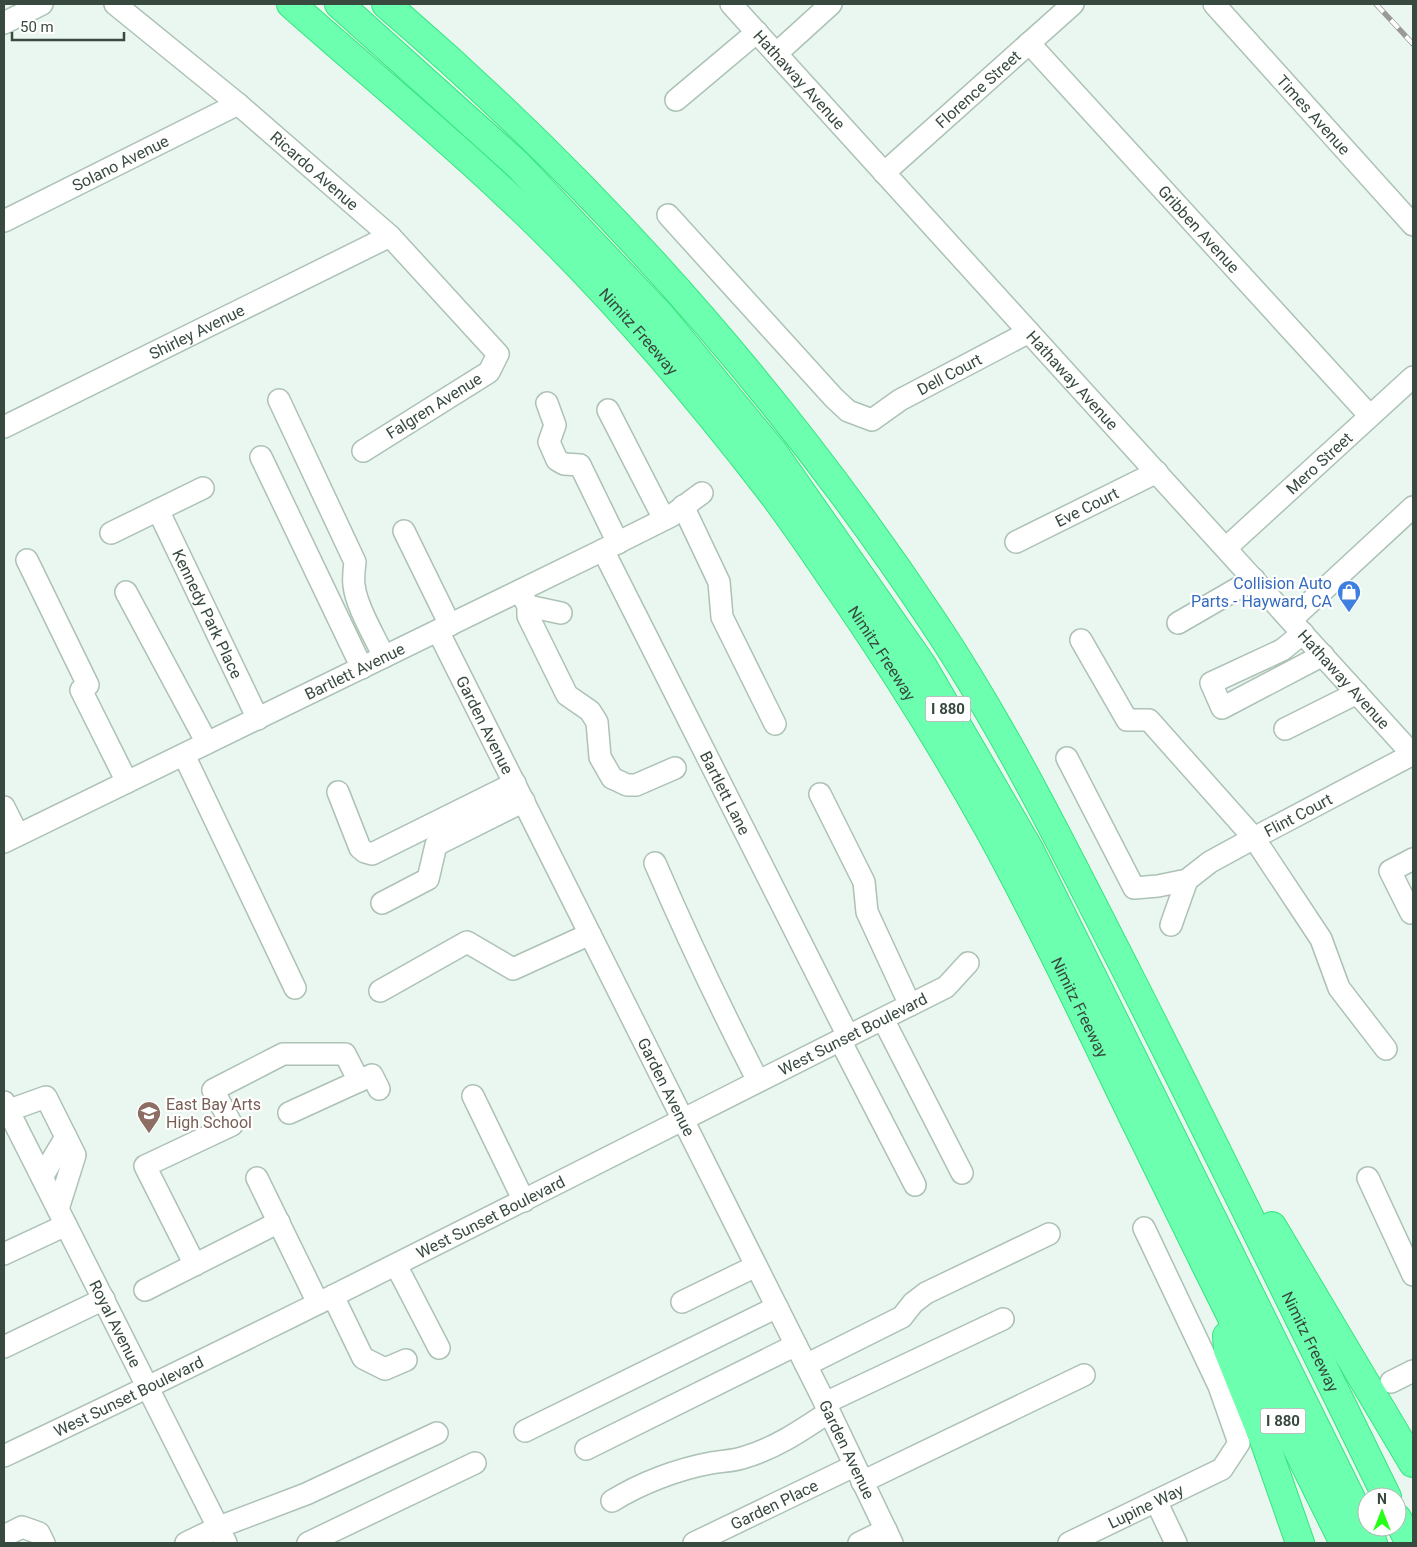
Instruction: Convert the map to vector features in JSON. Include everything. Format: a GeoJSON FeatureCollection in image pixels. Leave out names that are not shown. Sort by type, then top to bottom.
{"type":"FeatureCollection","features":[{"type":"Feature","properties":{"kind":"highway","name":"Nimitz Freeway"},"geometry":{"type":"LineString","coordinates":[[291,4],[493,182],[576,264],[650,344],[709,414],[776,499],[884,654],[942,748],[989,830],[1044,934],[1222,1300],[1344,1543]]}},
{"type":"Feature","properties":{"kind":"highway","name":"I 880"},"geometry":{"type":"LineString","coordinates":[[339,4],[517,164],[661,316],[774,453],[922,665],[1029,848],[1373,1543]]}},
{"type":"Feature","properties":{"kind":"highway","name":"Nimitz Freeway"},"geometry":{"type":"LineString","coordinates":[[386,4],[490,97],[554,158],[621,226],[690,302],[753,376],[819,460],[935,624],[993,717],[1040,802],[1169,1054],[1382,1487]]}},
{"type":"Feature","properties":{"kind":"highway"},"geometry":{"type":"LineString","coordinates":[[1169,1054],[1413,1463]]}},
{"type":"Feature","properties":{"kind":"highway"},"geometry":{"type":"LineString","coordinates":[[1222,1300],[1228,1350],[1262,1436],[1300,1543]]}},
{"type":"Feature","properties":{"kind":"street"},"geometry":{"type":"LineString","coordinates":[[4,23],[42,4]]}},
{"type":"Feature","properties":{"kind":"street","name":"Ricardo Avenue"},"geometry":{"type":"LineString","coordinates":[[115,4],[238,104],[390,236],[498,354]]}},
{"type":"Feature","properties":{"kind":"street","name":"Hathaway Avenue"},"geometry":{"type":"LineString","coordinates":[[731,4],[1413,755]]}},
{"type":"Feature","properties":{"kind":"street"},"geometry":{"type":"LineString","coordinates":[[777,53],[831,4]]}},
{"type":"Feature","properties":{"kind":"street","name":"Florence Street"},"geometry":{"type":"LineString","coordinates":[[884,173],[1073,4]]}},
{"type":"Feature","properties":{"kind":"street","name":"Times Avenue"},"geometry":{"type":"LineString","coordinates":[[1214,4],[1413,225]]}},
{"type":"Feature","properties":{"kind":"street"},"geometry":{"type":"LineString","coordinates":[[676,100],[756,32]]}},
{"type":"Feature","properties":{"kind":"street","name":"Gribben Avenue"},"geometry":{"type":"LineString","coordinates":[[1029,43],[1370,416]]}},
{"type":"Feature","properties":{"kind":"street","name":"Solano Avenue"},"geometry":{"type":"LineString","coordinates":[[4,221],[238,104]]}},
{"type":"Feature","properties":{"kind":"street","name":"Dell Court"},"geometry":{"type":"LineString","coordinates":[[668,215],[834,398],[848,411],[872,420],[900,400],[1029,332]]}},
{"type":"Feature","properties":{"kind":"street","name":"Shirley Avenue"},"geometry":{"type":"LineString","coordinates":[[4,427],[390,236]]}},
{"type":"Feature","properties":{"kind":"street","name":"Falgren Avenue"},"geometry":{"type":"LineString","coordinates":[[363,451],[489,372],[498,354]]}},
{"type":"Feature","properties":{"kind":"street","name":"Mero Street"},"geometry":{"type":"LineString","coordinates":[[1226,548],[1413,377]]}},
{"type":"Feature","properties":{"kind":"street"},"geometry":{"type":"LineString","coordinates":[[279,400],[355,562],[353,577],[358,601],[384,657]]}},
{"type":"Feature","properties":{"kind":"street","name":"Bartlett Lane"},"geometry":{"type":"LineString","coordinates":[[547,403],[555,425],[550,442],[557,460],[564,464],[580,465],[610,547],[915,1186]]}},
{"type":"Feature","properties":{"kind":"street"},"geometry":{"type":"LineString","coordinates":[[608,410],[664,519]]}},
{"type":"Feature","properties":{"kind":"street"},"geometry":{"type":"LineString","coordinates":[[261,458],[362,668]]}},
{"type":"Feature","properties":{"kind":"street","name":"Eve Court"},"geometry":{"type":"LineString","coordinates":[[1016,542],[1157,472]]}},
{"type":"Feature","properties":{"kind":"street"},"geometry":{"type":"LineString","coordinates":[[111,533],[203,488]]}},
{"type":"Feature","properties":{"kind":"street","name":"Bartlett Avenue"},"geometry":{"type":"LineString","coordinates":[[11,839],[444,628],[524,598],[610,547],[664,519],[702,493]]}},
{"type":"Feature","properties":{"kind":"street"},"geometry":{"type":"LineString","coordinates":[[683,506],[718,582],[722,617],[775,724]]}},
{"type":"Feature","properties":{"kind":"street"},"geometry":{"type":"LineString","coordinates":[[1323,655],[1222,708],[1211,684],[1282,650],[1297,626],[1413,508]]}},
{"type":"Feature","properties":{"kind":"street","name":"Kennedy Park Place"},"geometry":{"type":"LineString","coordinates":[[158,510],[258,718]]}},
{"type":"Feature","properties":{"kind":"street","name":"Garden Avenue"},"geometry":{"type":"LineString","coordinates":[[404,531],[444,628],[519,792],[806,1365],[889,1537]]}},
{"type":"Feature","properties":{"kind":"street"},"geometry":{"type":"LineString","coordinates":[[27,560],[88,685],[81,690],[127,782]]}},
{"type":"Feature","properties":{"kind":"street"},"geometry":{"type":"LineString","coordinates":[[1178,623],[1254,579]]}},
{"type":"Feature","properties":{"kind":"street"},"geometry":{"type":"LineString","coordinates":[[126,592],[207,743]]}},
{"type":"Feature","properties":{"kind":"street"},"geometry":{"type":"LineString","coordinates":[[524,598],[561,613]]}},
{"type":"Feature","properties":{"kind":"street"},"geometry":{"type":"LineString","coordinates":[[524,598],[528,616],[567,695],[590,710],[597,722],[600,757],[612,778],[627,785],[636,785],[675,768]]}},
{"type":"Feature","properties":{"kind":"street"},"geometry":{"type":"LineString","coordinates":[[1081,640],[1126,720],[1149,720],[1254,838],[1321,940],[1339,988],[1386,1049]]}},
{"type":"Feature","properties":{"kind":"street"},"geometry":{"type":"LineString","coordinates":[[1285,729],[1357,693]]}},
{"type":"Feature","properties":{"kind":"street"},"geometry":{"type":"LineString","coordinates":[[184,755],[295,988]]}},
{"type":"Feature","properties":{"kind":"street","name":"Flint Court"},"geometry":{"type":"LineString","coordinates":[[1187,880],[1210,862],[1413,755]]}},
{"type":"Feature","properties":{"kind":"street"},"geometry":{"type":"LineString","coordinates":[[1067,758],[1134,888],[1158,886],[1187,880]]}},
{"type":"Feature","properties":{"kind":"street"},"geometry":{"type":"LineString","coordinates":[[338,792],[360,848],[372,854],[519,792]]}},
{"type":"Feature","properties":{"kind":"street"},"geometry":{"type":"LineString","coordinates":[[382,903],[428,879],[436,844],[519,792]]}},
{"type":"Feature","properties":{"kind":"street"},"geometry":{"type":"LineString","coordinates":[[820,794],[864,882],[867,912],[910,1005]]}},
{"type":"Feature","properties":{"kind":"street"},"geometry":{"type":"LineString","coordinates":[[4,807],[11,839]]}},
{"type":"Feature","properties":{"kind":"street"},"geometry":{"type":"LineString","coordinates":[[1411,913],[1390,871],[1413,859]]}},
{"type":"Feature","properties":{"kind":"street"},"geometry":{"type":"LineString","coordinates":[[655,863],[685,934],[758,1081]]}},
{"type":"Feature","properties":{"kind":"street"},"geometry":{"type":"LineString","coordinates":[[1171,925],[1187,880]]}},
{"type":"Feature","properties":{"kind":"street"},"geometry":{"type":"LineString","coordinates":[[380,991],[467,942],[513,969],[590,934]]}},
{"type":"Feature","properties":{"kind":"street","name":"West Sunset Boulevard"},"geometry":{"type":"LineString","coordinates":[[4,1456],[326,1300],[524,1201],[682,1118],[946,987],[968,963]]}},
{"type":"Feature","properties":{"kind":"street"},"geometry":{"type":"LineString","coordinates":[[883,1019],[962,1173]]}},
{"type":"Feature","properties":{"kind":"street"},"geometry":{"type":"LineString","coordinates":[[195,1265],[145,1166],[232,1125],[213,1090],[283,1054],[345,1054],[359,1081]]}},
{"type":"Feature","properties":{"kind":"street"},"geometry":{"type":"LineString","coordinates":[[289,1113],[372,1074],[379,1088]]}},
{"type":"Feature","properties":{"kind":"street"},"geometry":{"type":"LineString","coordinates":[[4,1254],[62,1217],[75,1155],[46,1096],[5,1108]]}},
{"type":"Feature","properties":{"kind":"street"},"geometry":{"type":"LineString","coordinates":[[473,1096],[524,1201]]}},
{"type":"Feature","properties":{"kind":"street","name":"Royal Avenue"},"geometry":{"type":"LineString","coordinates":[[5,1108],[104,1299],[222,1535]]}},
{"type":"Feature","properties":{"kind":"street"},"geometry":{"type":"LineString","coordinates":[[42,1178],[66,1137]]}},
{"type":"Feature","properties":{"kind":"street"},"geometry":{"type":"LineString","coordinates":[[257,1178],[279,1222],[363,1358],[385,1369],[406,1360]]}},
{"type":"Feature","properties":{"kind":"street"},"geometry":{"type":"LineString","coordinates":[[1368,1178],[1413,1275]]}},
{"type":"Feature","properties":{"kind":"street"},"geometry":{"type":"LineString","coordinates":[[145,1290],[279,1222]]}},
{"type":"Feature","properties":{"kind":"street","name":"Lupine Way"},"geometry":{"type":"LineString","coordinates":[[1069,1543],[1222,1469],[1239,1443],[1219,1386],[1144,1228]]}},
{"type":"Feature","properties":{"kind":"street"},"geometry":{"type":"LineString","coordinates":[[806,1365],[902,1317],[926,1293],[1049,1234]]}},
{"type":"Feature","properties":{"kind":"street"},"geometry":{"type":"LineString","coordinates":[[396,1265],[439,1348]]}},
{"type":"Feature","properties":{"kind":"street"},"geometry":{"type":"LineString","coordinates":[[682,1302],[756,1266]]}},
{"type":"Feature","properties":{"kind":"street"},"geometry":{"type":"LineString","coordinates":[[4,1347],[104,1299]]}},
{"type":"Feature","properties":{"kind":"street"},"geometry":{"type":"LineString","coordinates":[[525,1431],[777,1307]]}},
{"type":"Feature","properties":{"kind":"street"},"geometry":{"type":"LineString","coordinates":[[612,1501],[634,1488],[657,1478],[710,1463],[744,1458],[776,1446],[827,1408],[1003,1319]]}},
{"type":"Feature","properties":{"kind":"street"},"geometry":{"type":"LineString","coordinates":[[586,1448],[796,1345]]}},
{"type":"Feature","properties":{"kind":"street"},"geometry":{"type":"LineString","coordinates":[[1391,1382],[1413,1371]]}},
{"type":"Feature","properties":{"kind":"street","name":"Garden Place"},"geometry":{"type":"LineString","coordinates":[[694,1543],[858,1474],[1084,1375]]}},
{"type":"Feature","properties":{"kind":"street"},"geometry":{"type":"LineString","coordinates":[[186,1543],[222,1535],[436,1433]]}},
{"type":"Feature","properties":{"kind":"street"},"geometry":{"type":"LineString","coordinates":[[308,1543],[475,1463]]}},
{"type":"Feature","properties":{"kind":"street"},"geometry":{"type":"LineString","coordinates":[[1156,1501],[1176,1543]]}},
{"type":"Feature","properties":{"kind":"street"},"geometry":{"type":"LineString","coordinates":[[4,1536],[22,1528],[39,1533],[44,1543]]}},
{"type":"Feature","properties":{"kind":"street"},"geometry":{"type":"LineString","coordinates":[[859,1543],[889,1537]]}},
{"type":"Feature","properties":{"kind":"railway"},"geometry":{"type":"LineString","coordinates":[[1376,4],[1413,44]]}},
{"type":"Feature","properties":{"kind":"place","name":"Collision Auto Parts - Hayward, CA"},"geometry":{"type":"Point","coordinates":[1349,613]}},
{"type":"Feature","properties":{"kind":"place","name":"East Bay Arts High School"},"geometry":{"type":"Point","coordinates":[149,1134]}}]}
